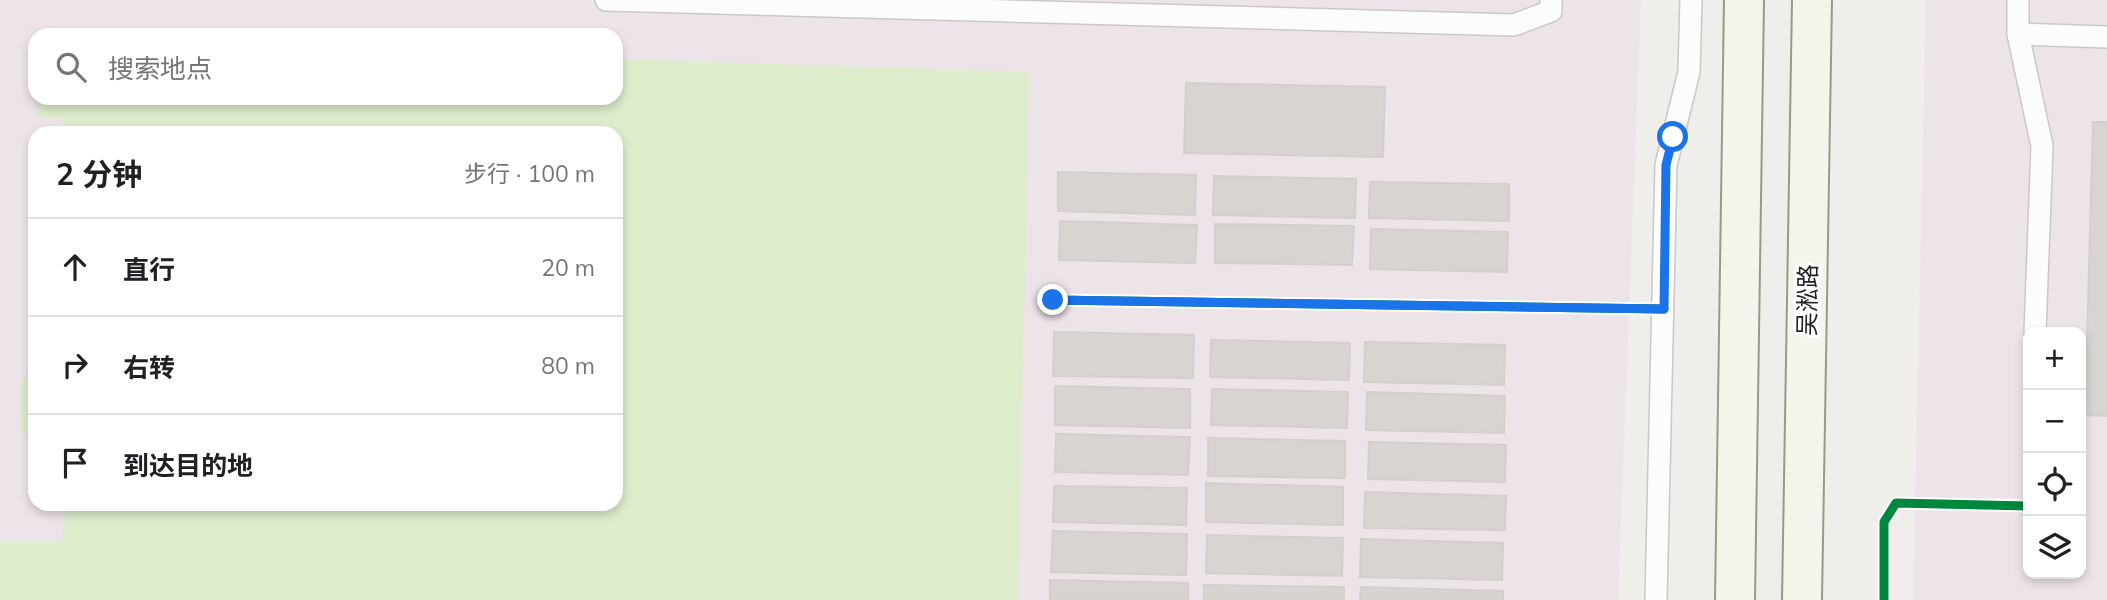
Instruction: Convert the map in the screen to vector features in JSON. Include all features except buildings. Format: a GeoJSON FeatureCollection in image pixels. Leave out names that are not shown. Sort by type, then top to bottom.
{"type":"FeatureCollection","features":[{"type":"Feature","properties":{"kind":"main road"},"geometry":{"type":"LineString","coordinates":[[1735,600],[1744,0]]}},
{"type":"Feature","properties":{"kind":"main road","name":"吴淞路"},"geometry":{"type":"LineString","coordinates":[[1802,600],[1812,0]]}},
{"type":"Feature","properties":{"kind":"lane"},"geometry":{"type":"LineString","coordinates":[[606,0],[994,5],[1514,24],[1551,11],[1551,0]]}},
{"type":"Feature","properties":{"kind":"lane"},"geometry":{"type":"LineString","coordinates":[[1656,600],[1666,165],[1689,72],[1691,0]]}},
{"type":"Feature","properties":{"kind":"lane"},"geometry":{"type":"LineString","coordinates":[[2018,0],[2018,34],[2042,146],[2035,327]]}},
{"type":"Feature","properties":{"kind":"lane"},"geometry":{"type":"LineString","coordinates":[[2018,34],[2107,37]]}},
{"type":"Feature","properties":{"kind":"shaded area"},"geometry":{"type":"Polygon","coordinates":[[[0,0],[1641,0],[1618,600],[0,600],[0,0]]]}},
{"type":"Feature","properties":{"kind":"shaded area"},"geometry":{"type":"Polygon","coordinates":[[[1926,0],[2107,0],[2107,600],[1913,600],[1926,0]]]}},
{"type":"Feature","properties":{"kind":"green space"},"geometry":{"type":"Polygon","coordinates":[[[623,59],[1029,72],[1018,600],[0,600],[0,542],[63,542],[64,511],[623,511],[623,126],[63,126],[63,119],[37,117],[37,105],[623,105],[623,59]]]}},
{"type":"Feature","properties":{"kind":"green space"},"geometry":{"type":"Polygon","coordinates":[[[22,377],[28,377],[28,434],[20,430],[22,377]]]}},
{"type":"Feature","properties":{"kind":"cycle path"},"geometry":{"type":"LineString","coordinates":[[1053,300],[1664,309]]}},
{"type":"Feature","properties":{"kind":"cycle path"},"geometry":{"type":"LineString","coordinates":[[1884,600],[1884,522],[1896,503],[2023,506]]}},
{"type":"Feature","properties":{"kind":"route"},"geometry":{"type":"LineString","coordinates":[[1053,300],[1664,309],[1666,165],[1673,137]]}}]}
